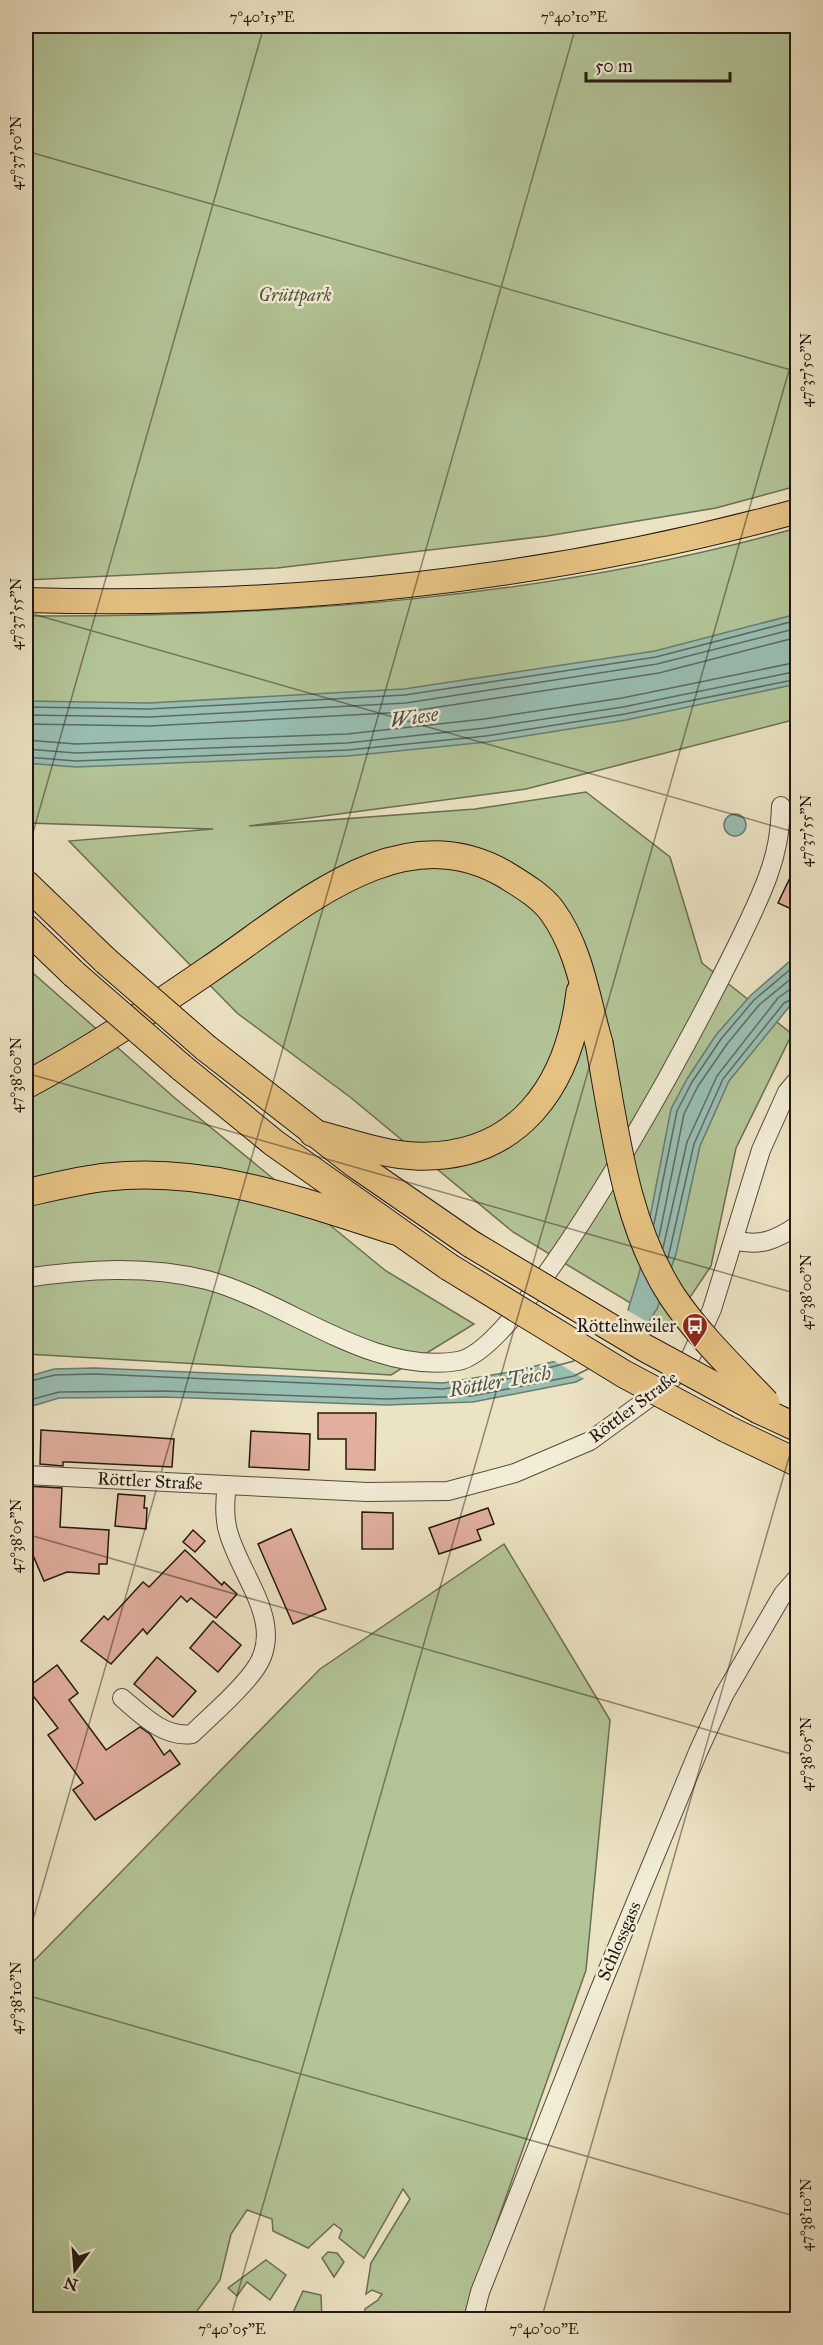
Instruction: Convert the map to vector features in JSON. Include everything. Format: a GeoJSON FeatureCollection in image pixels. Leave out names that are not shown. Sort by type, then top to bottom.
{"type":"FeatureCollection","features":[{"type":"Feature","properties":{"kind":"highway"},"geometry":{"type":"LineString","coordinates":[[26,1085],[137,1018],[327,888],[371,866],[407,857],[447,856],[487,864],[525,886],[552,910],[575,952],[581,982],[599,1043],[633,1214],[652,1257],[679,1305],[776,1415]]}},
{"type":"Feature","properties":{"kind":"highway"},"geometry":{"type":"LineString","coordinates":[[26,884],[106,961],[206,1048],[313,1133],[471,1244],[635,1342],[776,1415]]}},
{"type":"Feature","properties":{"kind":"highway"},"geometry":{"type":"LineString","coordinates":[[26,928],[74,974],[181,1067],[274,1143],[394,1231],[624,1374],[727,1429],[798,1462]]}},
{"type":"Feature","properties":{"kind":"highway"},"geometry":{"type":"LineString","coordinates":[[313,1133],[413,1156],[460,1152],[492,1141],[535,1110],[553,1086],[565,1061],[576,1023],[581,982]]}},
{"type":"Feature","properties":{"kind":"highway"},"geometry":{"type":"LineString","coordinates":[[26,1193],[108,1177],[171,1176],[214,1180],[257,1188],[394,1231]]}},
{"type":"Feature","properties":{"kind":"main road"},"geometry":{"type":"LineString","coordinates":[[26,600],[242,597],[442,581],[605,555],[798,512]]}},
{"type":"Feature","properties":{"kind":"street"},"geometry":{"type":"LineString","coordinates":[[26,1278],[88,1270],[141,1270],[207,1280],[266,1302],[357,1345],[410,1361],[459,1361],[469,1356],[494,1337],[507,1322],[546,1274],[608,1185],[748,927],[779,844],[781,806]]}},
{"type":"Feature","properties":{"kind":"street","name":"Röttler Straße"},"geometry":{"type":"LineString","coordinates":[[26,1475],[367,1492],[448,1491],[515,1473],[590,1441],[660,1390],[687,1365],[712,1310],[761,1150],[787,1092],[798,1079]]}},
{"type":"Feature","properties":{"kind":"street"},"geometry":{"type":"LineString","coordinates":[[734,1240],[753,1245],[781,1236],[798,1225]]}},
{"type":"Feature","properties":{"kind":"street"},"geometry":{"type":"LineString","coordinates":[[122,1698],[157,1726],[183,1735],[192,1734],[254,1671],[265,1648],[267,1625],[228,1531],[225,1498],[227,1485]]}},
{"type":"Feature","properties":{"kind":"street","name":"Schlossgass"},"geometry":{"type":"LineString","coordinates":[[473,2319],[480,2292],[598,1991],[698,1752],[724,1695],[783,1594],[798,1577]]}},
{"type":"Feature","properties":{"kind":"green space","name":"Grüttpark"},"geometry":{"type":"Polygon","coordinates":[[[26,26],[797,26],[797,486],[716,508],[547,536],[277,568],[26,580],[26,26]]]}},
{"type":"Feature","properties":{"kind":"green space"},"geometry":{"type":"Polygon","coordinates":[[[797,528],[797,719],[526,789],[249,826],[475,809],[586,792],[670,857],[702,963],[792,1034],[736,1148],[711,1266],[670,1327],[513,1232],[350,1097],[237,1013],[69,841],[213,829],[26,823],[26,616],[220,613],[415,599],[512,587],[608,571],[703,552],[797,528]]]}},
{"type":"Feature","properties":{"kind":"green space"},"geometry":{"type":"Polygon","coordinates":[[[26,967],[176,1099],[386,1271],[474,1324],[391,1375],[26,1354],[26,967]]]}},
{"type":"Feature","properties":{"kind":"green space"},"geometry":{"type":"Polygon","coordinates":[[[504,1544],[610,1720],[586,1970],[463,2319],[365,2319],[365,2309],[378,2300],[382,2294],[372,2290],[366,2294],[371,2263],[410,2199],[403,2189],[364,2258],[339,2238],[342,2230],[334,2224],[308,2248],[273,2231],[272,2219],[247,2210],[231,2234],[220,2280],[194,2315],[186,2319],[26,2320],[26,1969],[320,1669],[504,1544]]]}},
{"type":"Feature","properties":{"kind":"green space"},"geometry":{"type":"Polygon","coordinates":[[[328,2252],[337,2253],[344,2262],[334,2277],[322,2258],[328,2252]]]}},
{"type":"Feature","properties":{"kind":"green space"},"geometry":{"type":"Polygon","coordinates":[[[266,2260],[286,2275],[270,2300],[247,2282],[237,2296],[228,2288],[266,2260]]]}},
{"type":"Feature","properties":{"kind":"green space"},"geometry":{"type":"Polygon","coordinates":[[[303,2291],[321,2295],[322,2319],[290,2319],[303,2291]]]}},
{"type":"Feature","properties":{"kind":"water","name":"Wiese"},"geometry":{"type":"Polygon","coordinates":[[[797,614],[797,684],[626,720],[487,742],[348,756],[76,767],[26,763],[26,701],[149,703],[404,689],[655,651],[797,614]]]}},
{"type":"Feature","properties":{"kind":"water"},"geometry":{"type":"Polygon","coordinates":[[[735,814],[743,817],[746,825],[743,833],[735,836],[727,833],[724,825],[727,817],[735,814]]]}},
{"type":"Feature","properties":{"kind":"water","name":"Röttler Teich"},"geometry":{"type":"Polygon","coordinates":[[[797,955],[797,1000],[729,1081],[700,1146],[676,1254],[657,1309],[626,1356],[576,1382],[473,1402],[386,1405],[164,1397],[59,1398],[26,1408],[26,1377],[54,1369],[95,1368],[443,1383],[510,1372],[565,1359],[592,1344],[628,1310],[639,1274],[671,1109],[687,1079],[716,1035],[750,996],[797,955]]]}},
{"type":"Feature","properties":{"kind":"pier"},"geometry":{"type":"Polygon","coordinates":[[[625,1309],[651,1324],[627,1359],[586,1380],[551,1359],[564,1356],[591,1342],[625,1309]]]}},
{"type":"Feature","properties":{"kind":"building"},"geometry":{"type":"Polygon","coordinates":[[[798,861],[798,912],[778,903],[798,861]]]}},
{"type":"Feature","properties":{"kind":"building"},"geometry":{"type":"Polygon","coordinates":[[[318,1413],[376,1413],[375,1470],[346,1469],[346,1439],[318,1439],[318,1413]]]}},
{"type":"Feature","properties":{"kind":"building"},"geometry":{"type":"Polygon","coordinates":[[[41,1430],[174,1439],[172,1467],[68,1462],[63,1462],[63,1466],[40,1464],[41,1430]]]}},
{"type":"Feature","properties":{"kind":"building"},"geometry":{"type":"Polygon","coordinates":[[[251,1431],[310,1434],[309,1470],[249,1467],[251,1431]]]}},
{"type":"Feature","properties":{"kind":"building"},"geometry":{"type":"Polygon","coordinates":[[[26,1486],[62,1488],[60,1527],[109,1530],[107,1564],[99,1564],[99,1574],[67,1572],[44,1581],[29,1546],[26,1547],[26,1486]]]}},
{"type":"Feature","properties":{"kind":"building"},"geometry":{"type":"Polygon","coordinates":[[[118,1494],[145,1496],[146,1529],[115,1526],[118,1494]]]}},
{"type":"Feature","properties":{"kind":"building"},"geometry":{"type":"Polygon","coordinates":[[[488,1508],[494,1524],[477,1530],[481,1540],[439,1554],[429,1528],[488,1508]]]}},
{"type":"Feature","properties":{"kind":"building"},"geometry":{"type":"Polygon","coordinates":[[[362,1512],[393,1513],[393,1549],[362,1549],[362,1512]]]}},
{"type":"Feature","properties":{"kind":"building"},"geometry":{"type":"Polygon","coordinates":[[[291,1529],[326,1609],[293,1624],[258,1544],[291,1529]]]}},
{"type":"Feature","properties":{"kind":"building"},"geometry":{"type":"Polygon","coordinates":[[[193,1530],[205,1541],[195,1552],[183,1542],[193,1530]]]}},
{"type":"Feature","properties":{"kind":"building"},"geometry":{"type":"Polygon","coordinates":[[[185,1550],[222,1585],[224,1582],[237,1594],[216,1618],[191,1598],[187,1602],[181,1596],[147,1634],[143,1629],[111,1664],[81,1641],[104,1616],[108,1620],[143,1582],[149,1587],[185,1550]]]}},
{"type":"Feature","properties":{"kind":"building"},"geometry":{"type":"Polygon","coordinates":[[[213,1621],[241,1645],[218,1672],[190,1648],[213,1621]]]}},
{"type":"Feature","properties":{"kind":"building"},"geometry":{"type":"Polygon","coordinates":[[[157,1657],[196,1691],[173,1717],[134,1684],[157,1657]]]}},
{"type":"Feature","properties":{"kind":"building"},"geometry":{"type":"Polygon","coordinates":[[[57,1665],[78,1693],[69,1700],[106,1750],[140,1727],[150,1734],[164,1755],[170,1750],[180,1764],[95,1820],[73,1790],[83,1783],[48,1735],[58,1728],[27,1688],[57,1665]]]}},
{"type":"Feature","properties":{"kind":"place","name":"Röttelnweiler"},"geometry":{"type":"Point","coordinates":[695,1349]}}]}
